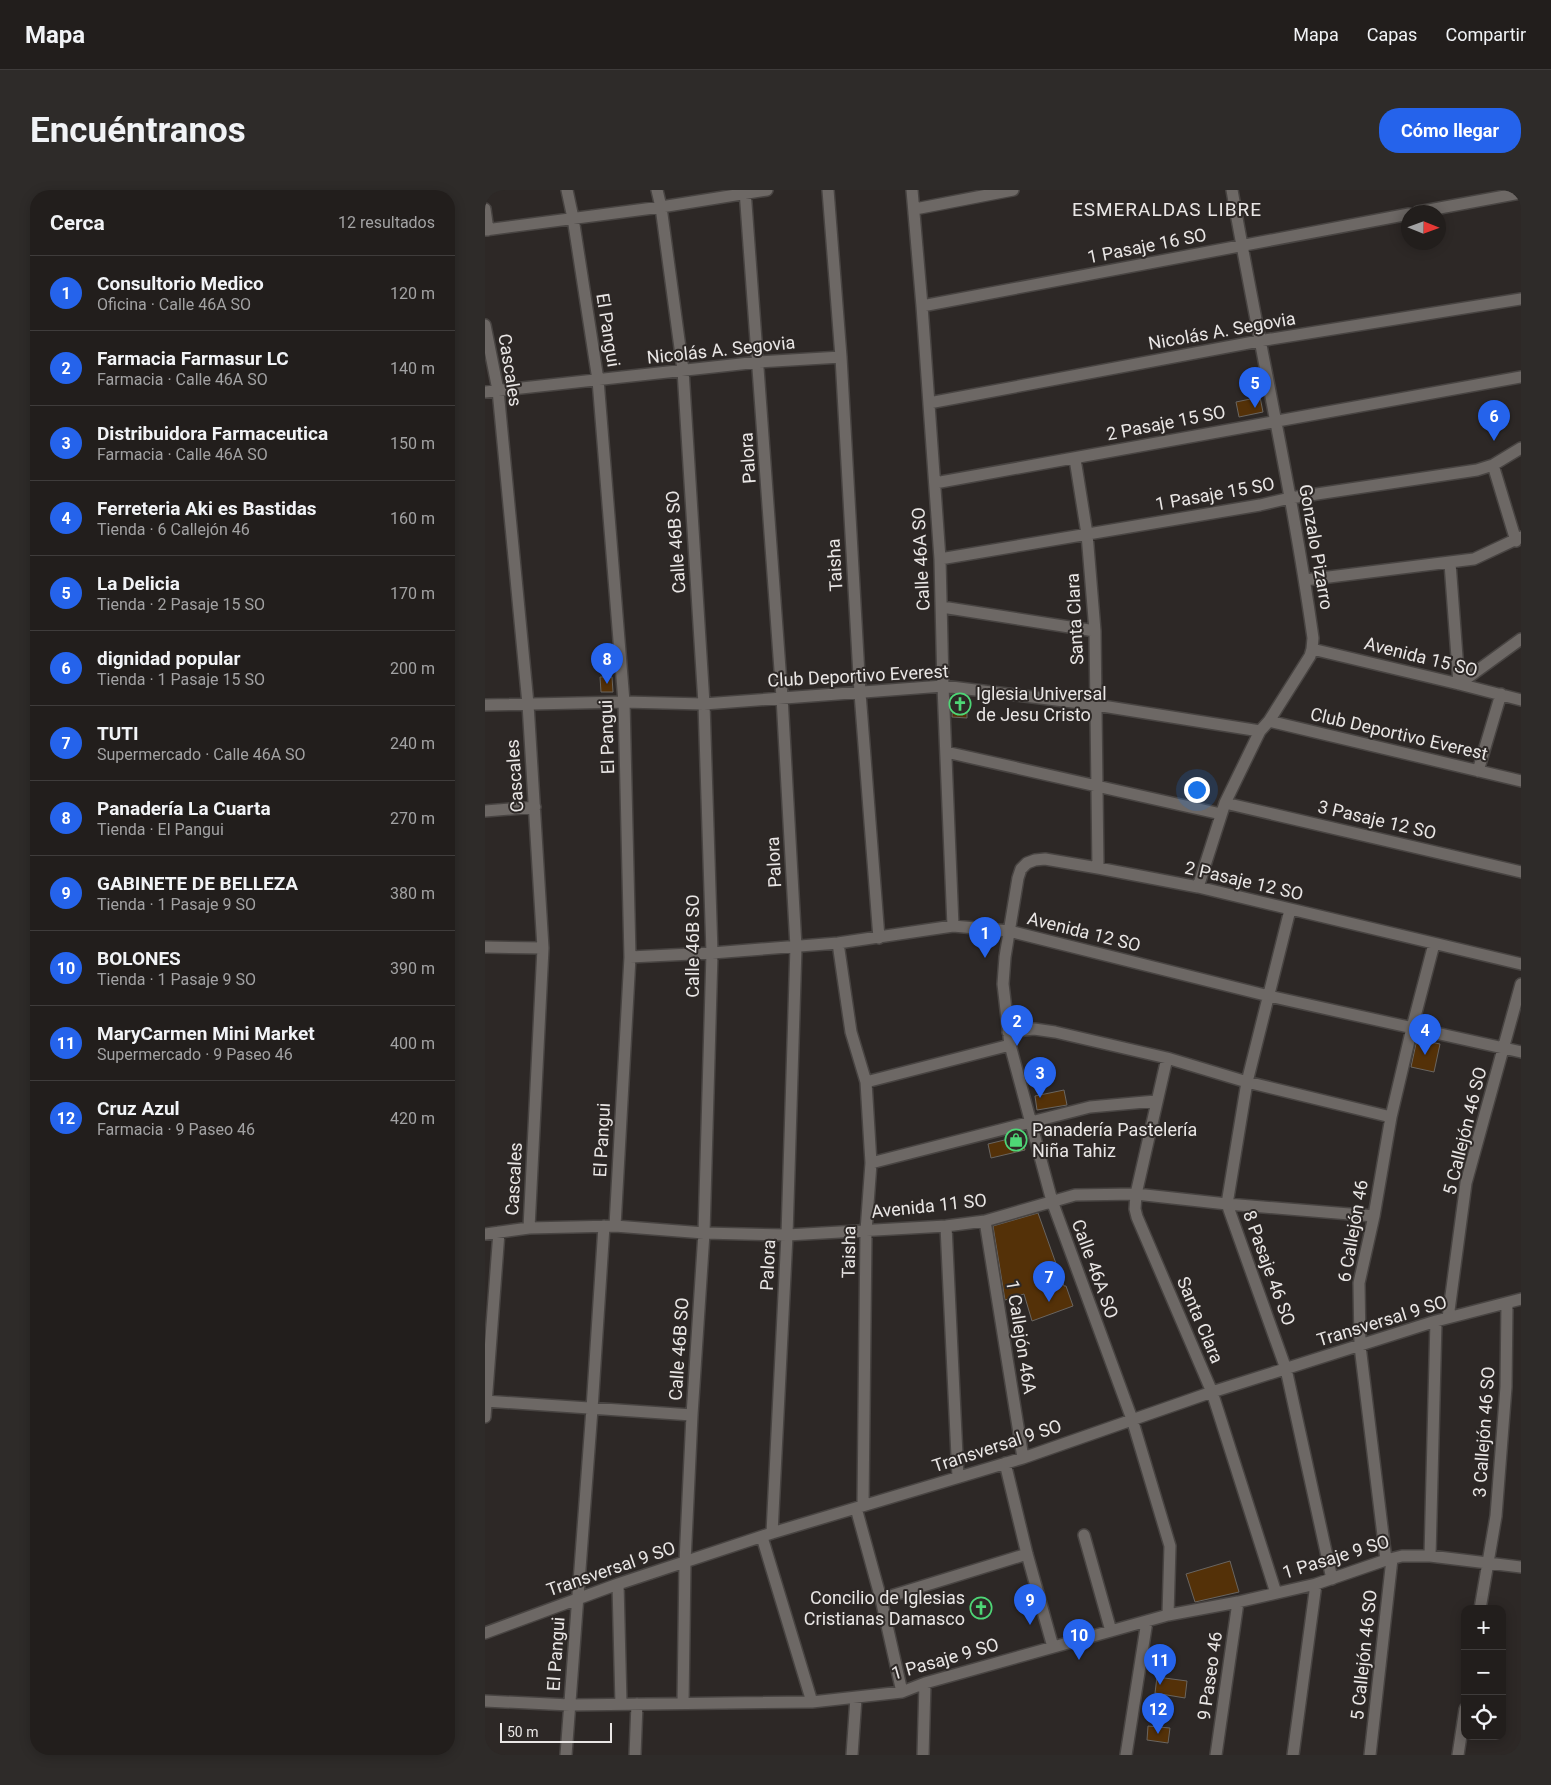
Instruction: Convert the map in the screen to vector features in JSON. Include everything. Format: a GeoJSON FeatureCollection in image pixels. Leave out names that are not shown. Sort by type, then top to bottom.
{"type":"FeatureCollection","features":[{"type":"Feature","properties":{"kind":"street","name":"El Pangui"},"geometry":{"type":"LineString","coordinates":[[566,1755],[592,1409],[610,1226],[630,957],[624,702],[598,380],[567,190]]}},
{"type":"Feature","properties":{"kind":"street","name":"Calle 46B SO"},"geometry":{"type":"LineString","coordinates":[[657,190],[661,206],[683,370],[704,704],[713,953],[704,1233],[685,1562],[683,1703]]}},
{"type":"Feature","properties":{"kind":"street"},"geometry":{"type":"LineString","coordinates":[[485,208],[487,230],[767,190]]}},
{"type":"Feature","properties":{"kind":"street","name":"Taisha"},"geometry":{"type":"LineString","coordinates":[[828,190],[841,357],[860,693],[879,938]]}},
{"type":"Feature","properties":{"kind":"street","name":"Calle 46A SO"},"geometry":{"type":"LineString","coordinates":[[912,190],[915,209],[940,559],[953,926]]}},
{"type":"Feature","properties":{"kind":"street"},"geometry":{"type":"LineString","coordinates":[[915,209],[1012,190]]}},
{"type":"Feature","properties":{"kind":"street","name":"Gonzalo Pizarro"},"geometry":{"type":"LineString","coordinates":[[1232,190],[1259,341],[1299,541],[1313,638],[1312,649]]}},
{"type":"Feature","properties":{"kind":"street","name":"Palora"},"geometry":{"type":"LineString","coordinates":[[746,192],[782,697],[796,947],[787,1235],[767,1535],[812,1702]]}},
{"type":"Feature","properties":{"kind":"street"},"geometry":{"type":"LineString","coordinates":[[1446,207],[1521,193]]}},
{"type":"Feature","properties":{"kind":"street","name":"1 Pasaje 16 SO"},"geometry":{"type":"LineString","coordinates":[[922,306],[1401,216]]}},
{"type":"Feature","properties":{"kind":"street","name":"Nicolás A. Segovia"},"geometry":{"type":"LineString","coordinates":[[929,403],[1259,341],[1521,299]]}},
{"type":"Feature","properties":{"kind":"street","name":"Cascales"},"geometry":{"type":"LineString","coordinates":[[485,325],[498,390],[528,704],[543,948],[529,1228]]}},
{"type":"Feature","properties":{"kind":"street","name":"Nicolás A. Segovia"},"geometry":{"type":"LineString","coordinates":[[485,392],[759,362],[841,357]]}},
{"type":"Feature","properties":{"kind":"street","name":"2 Pasaje 15 SO"},"geometry":{"type":"LineString","coordinates":[[935,483],[1521,377]]}},
{"type":"Feature","properties":{"kind":"street","name":"1 Pasaje 15 SO"},"geometry":{"type":"LineString","coordinates":[[940,559],[1260,505],[1290,498],[1477,470],[1493,465],[1521,448]]}},
{"type":"Feature","properties":{"kind":"street","name":"Santa Clara"},"geometry":{"type":"LineString","coordinates":[[1075,458],[1087,534],[1095,631],[1098,868]]}},
{"type":"Feature","properties":{"kind":"street"},"geometry":{"type":"LineString","coordinates":[[1305,580],[1474,560],[1518,539],[1493,465]]}},
{"type":"Feature","properties":{"kind":"street"},"geometry":{"type":"LineString","coordinates":[[1450,563],[1459,684]]}},
{"type":"Feature","properties":{"kind":"street"},"geometry":{"type":"LineString","coordinates":[[942,607],[1095,631]]}},
{"type":"Feature","properties":{"kind":"street"},"geometry":{"type":"LineString","coordinates":[[1459,684],[1521,639]]}},
{"type":"Feature","properties":{"kind":"street"},"geometry":{"type":"LineString","coordinates":[[1198,887],[1223,808],[1260,731],[1269,721],[1312,649]]}},
{"type":"Feature","properties":{"kind":"street","name":"Avenida 15 SO"},"geometry":{"type":"LineString","coordinates":[[1312,649],[1521,700]]}},
{"type":"Feature","properties":{"kind":"street","name":"Club Deportivo Everest"},"geometry":{"type":"LineString","coordinates":[[485,705],[624,702],[704,704],[943,686],[1096,705],[1260,731]]}},
{"type":"Feature","properties":{"kind":"street"},"geometry":{"type":"LineString","coordinates":[[1478,770],[1501,694]]}},
{"type":"Feature","properties":{"kind":"street","name":"Club Deportivo Everest"},"geometry":{"type":"LineString","coordinates":[[1269,721],[1521,780]]}},
{"type":"Feature","properties":{"kind":"street","name":"3 Pasaje 12 SO"},"geometry":{"type":"LineString","coordinates":[[946,752],[1098,787],[1223,808],[1521,872]]}},
{"type":"Feature","properties":{"kind":"street"},"geometry":{"type":"LineString","coordinates":[[485,811],[535,807]]}},
{"type":"Feature","properties":{"kind":"street","name":"2 Pasaje 12 SO"},"geometry":{"type":"LineString","coordinates":[[1009,931],[1021,869],[1027,863],[1035,860],[1045,860],[1198,887],[1521,964]]}},
{"type":"Feature","properties":{"kind":"street","name":"8 Pasaje 46 SO"},"geometry":{"type":"LineString","coordinates":[[1290,910],[1247,1082],[1227,1204],[1286,1369],[1332,1579]]}},
{"type":"Feature","properties":{"kind":"street","name":"Avenida 12 SO"},"geometry":{"type":"LineString","coordinates":[[630,957],[713,953],[838,943],[953,926],[1009,931],[1269,996],[1521,1052]]}},
{"type":"Feature","properties":{"kind":"street","name":"Calle 46A SO"},"geometry":{"type":"LineString","coordinates":[[1009,931],[1003,984],[1010,1045],[1051,1201],[1133,1419],[1170,1546],[1168,1615]]}},
{"type":"Feature","properties":{"kind":"street","name":"Taisha"},"geometry":{"type":"LineString","coordinates":[[838,943],[851,1032],[866,1082],[871,1163],[866,1230],[860,1507],[902,1692]]}},
{"type":"Feature","properties":{"kind":"street","name":"6 Callejón 46"},"geometry":{"type":"LineString","coordinates":[[1389,1559],[1360,1346],[1359,1283],[1374,1216],[1391,1117],[1412,1028],[1435,944]]}},
{"type":"Feature","properties":{"kind":"street"},"geometry":{"type":"LineString","coordinates":[[485,947],[543,948]]}},
{"type":"Feature","properties":{"kind":"street","name":"5 Callejón 46 SO"},"geometry":{"type":"LineString","coordinates":[[1448,1318],[1466,1183],[1521,984]]}},
{"type":"Feature","properties":{"kind":"street"},"geometry":{"type":"LineString","coordinates":[[1008,1032],[1034,1029],[1055,1032],[1167,1058],[1247,1082],[1391,1117]]}},
{"type":"Feature","properties":{"kind":"street"},"geometry":{"type":"LineString","coordinates":[[866,1082],[1010,1045]]}},
{"type":"Feature","properties":{"kind":"street","name":"Santa Clara"},"geometry":{"type":"LineString","coordinates":[[1167,1058],[1136,1194],[1135,1209],[1212,1392],[1276,1593]]}},
{"type":"Feature","properties":{"kind":"street"},"geometry":{"type":"LineString","coordinates":[[871,1163],[1030,1124],[1090,1107],[1156,1101]]}},
{"type":"Feature","properties":{"kind":"street","name":"Avenida 11 SO"},"geometry":{"type":"LineString","coordinates":[[485,1234],[529,1228],[610,1226],[704,1233],[787,1235],[946,1226],[985,1221],[1075,1195],[1136,1194],[1227,1204],[1374,1216]]}},
{"type":"Feature","properties":{"kind":"street","name":"1 Callejón 46A"},"geometry":{"type":"LineString","coordinates":[[985,1221],[1023,1458]]}},
{"type":"Feature","properties":{"kind":"street"},"geometry":{"type":"LineString","coordinates":[[946,1226],[958,1477]]}},
{"type":"Feature","properties":{"kind":"street"},"geometry":{"type":"LineString","coordinates":[[485,1418],[499,1232]]}},
{"type":"Feature","properties":{"kind":"street","name":"Transversal 9 SO"},"geometry":{"type":"LineString","coordinates":[[485,1632],[618,1584],[767,1535],[1023,1458],[1212,1392],[1448,1318],[1521,1299]]}},
{"type":"Feature","properties":{"kind":"street","name":"3 Callejón 46 SO"},"geometry":{"type":"LineString","coordinates":[[1481,1605],[1496,1516],[1506,1387],[1507,1303]]}},
{"type":"Feature","properties":{"kind":"street"},"geometry":{"type":"LineString","coordinates":[[1429,1556],[1436,1322]]}},
{"type":"Feature","properties":{"kind":"street"},"geometry":{"type":"LineString","coordinates":[[486,1401],[692,1415]]}},
{"type":"Feature","properties":{"kind":"street"},"geometry":{"type":"LineString","coordinates":[[1005,1463],[1027,1554],[1053,1646]]}},
{"type":"Feature","properties":{"kind":"street"},"geometry":{"type":"LineString","coordinates":[[1084,1535],[1111,1631]]}},
{"type":"Feature","properties":{"kind":"street"},"geometry":{"type":"LineString","coordinates":[[881,1599],[1027,1554]]}},
{"type":"Feature","properties":{"kind":"street","name":"1 Pasaje 9 SO"},"geometry":{"type":"LineString","coordinates":[[485,1701],[570,1705],[812,1702],[856,1698],[902,1692],[925,1683],[1053,1646],[1168,1615],[1238,1602],[1316,1584],[1402,1556],[1429,1556],[1521,1567]]}},
{"type":"Feature","properties":{"kind":"street","name":"5 Callejón 46 SO"},"geometry":{"type":"LineString","coordinates":[[1370,1755],[1389,1559]]}},
{"type":"Feature","properties":{"kind":"street"},"geometry":{"type":"LineString","coordinates":[[618,1584],[621,1704]]}},
{"type":"Feature","properties":{"kind":"street"},"geometry":{"type":"LineString","coordinates":[[1293,1755],[1316,1584]]}},
{"type":"Feature","properties":{"kind":"street","name":"9 Paseo 46"},"geometry":{"type":"LineString","coordinates":[[1216,1755],[1238,1602]]}},
{"type":"Feature","properties":{"kind":"street"},"geometry":{"type":"LineString","coordinates":[[1125,1755],[1147,1621]]}},
{"type":"Feature","properties":{"kind":"street"},"geometry":{"type":"LineString","coordinates":[[923,1755],[925,1683]]}},
{"type":"Feature","properties":{"kind":"street"},"geometry":{"type":"LineString","coordinates":[[851,1755],[856,1698]]}},
{"type":"Feature","properties":{"kind":"street"},"geometry":{"type":"LineString","coordinates":[[635,1755],[637,1704]]}},
{"type":"Feature","properties":{"kind":"street"},"geometry":{"type":"LineString","coordinates":[[1458,1755],[1461,1735]]}},
{"type":"Feature","properties":{"kind":"building"},"geometry":{"type":"Polygon","coordinates":[[[1260,397],[1263,412],[1239,417],[1236,402],[1260,397]]]}},
{"type":"Feature","properties":{"kind":"building"},"geometry":{"type":"Polygon","coordinates":[[[600,677],[612,677],[613,692],[601,692],[600,677]]]}},
{"type":"Feature","properties":{"kind":"building","name":"Iglesia Universal de Jesu Cristo"},"geometry":{"type":"Polygon","coordinates":[[[953,695],[967,697],[967,718],[952,717],[953,695]]]}},
{"type":"Feature","properties":{"kind":"building"},"geometry":{"type":"Polygon","coordinates":[[[1417,1039],[1440,1044],[1434,1072],[1411,1067],[1417,1039]]]}},
{"type":"Feature","properties":{"kind":"building"},"geometry":{"type":"Polygon","coordinates":[[[1064,1090],[1067,1105],[1037,1110],[1035,1096],[1064,1090]]]}},
{"type":"Feature","properties":{"kind":"building"},"geometry":{"type":"Polygon","coordinates":[[[1021,1136],[1025,1150],[991,1158],[988,1144],[1021,1136]]]}},
{"type":"Feature","properties":{"kind":"building"},"geometry":{"type":"Polygon","coordinates":[[[1038,1213],[1073,1306],[1032,1321],[1024,1294],[1005,1300],[993,1226],[1038,1213]]]}},
{"type":"Feature","properties":{"kind":"building"},"geometry":{"type":"Polygon","coordinates":[[[1230,1561],[1239,1592],[1195,1602],[1186,1574],[1230,1561]]]}},
{"type":"Feature","properties":{"kind":"building"},"geometry":{"type":"Polygon","coordinates":[[[1157,1677],[1187,1681],[1185,1698],[1155,1693],[1157,1677]]]}},
{"type":"Feature","properties":{"kind":"building"},"geometry":{"type":"Polygon","coordinates":[[[1148,1726],[1170,1728],[1168,1743],[1147,1740],[1148,1726]]]}},
{"type":"Feature","properties":{"kind":"place","name":"La Delicia"},"geometry":{"type":"Point","coordinates":[1255,408]}},
{"type":"Feature","properties":{"kind":"place","name":"dignidad popular"},"geometry":{"type":"Point","coordinates":[1494,441]}},
{"type":"Feature","properties":{"kind":"place","name":"Panadería La Cuarta"},"geometry":{"type":"Point","coordinates":[607,684]}},
{"type":"Feature","properties":{"kind":"place","name":"Iglesia Universal de Jesu Cristo"},"geometry":{"type":"Point","coordinates":[960,704]}},
{"type":"Feature","properties":{"kind":"place","name":"Consultorio Medico"},"geometry":{"type":"Point","coordinates":[985,958]}},
{"type":"Feature","properties":{"kind":"place","name":"Farmacia Farmasur LC"},"geometry":{"type":"Point","coordinates":[1017,1046]}},
{"type":"Feature","properties":{"kind":"place","name":"Ferreteria Aki es Bastidas"},"geometry":{"type":"Point","coordinates":[1425,1055]}},
{"type":"Feature","properties":{"kind":"place","name":"Distribuidora Farmaceutica"},"geometry":{"type":"Point","coordinates":[1040,1098]}},
{"type":"Feature","properties":{"kind":"place","name":"Panadería Pastelería Niña Tahiz"},"geometry":{"type":"Point","coordinates":[1016,1140]}},
{"type":"Feature","properties":{"kind":"place","name":"TUTI"},"geometry":{"type":"Point","coordinates":[1049,1302]}},
{"type":"Feature","properties":{"kind":"place","name":"Concilio de Iglesias Cristianas Damasco"},"geometry":{"type":"Point","coordinates":[981,1608]}},
{"type":"Feature","properties":{"kind":"place","name":"GABINETE DE BELLEZA"},"geometry":{"type":"Point","coordinates":[1030,1625]}},
{"type":"Feature","properties":{"kind":"place","name":"BOLONES"},"geometry":{"type":"Point","coordinates":[1079,1660]}},
{"type":"Feature","properties":{"kind":"place","name":"MaryCarmen Mini Market"},"geometry":{"type":"Point","coordinates":[1160,1685]}},
{"type":"Feature","properties":{"kind":"place","name":"Cruz Azul"},"geometry":{"type":"Point","coordinates":[1158,1734]}},
{"type":"Feature","properties":{"kind":"district","name":"ESMERALDAS LIBRE"},"geometry":{"type":"Point","coordinates":[1167,209]}}]}
